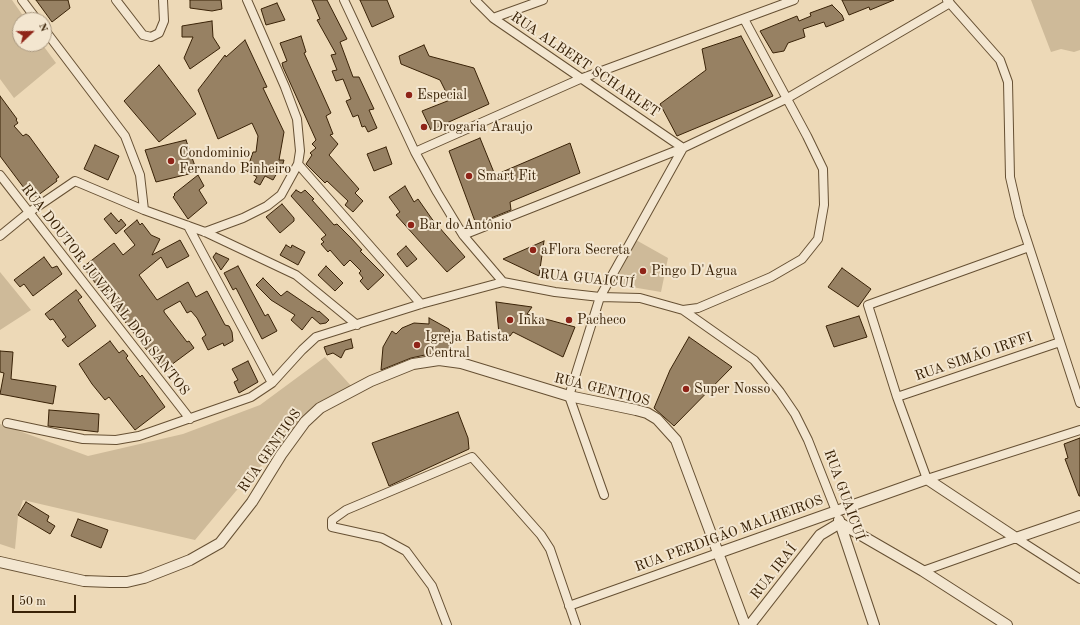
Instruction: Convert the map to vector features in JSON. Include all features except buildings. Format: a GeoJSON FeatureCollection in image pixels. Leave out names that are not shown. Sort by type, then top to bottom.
{"type":"FeatureCollection","features":[{"type":"Feature","properties":{"kind":"street"},"geometry":{"type":"LineString","coordinates":[[22,0],[31,12]]}},
{"type":"Feature","properties":{"kind":"street"},"geometry":{"type":"LineString","coordinates":[[116,0],[143,35],[151,38],[159,33],[164,21],[162,0]]}},
{"type":"Feature","properties":{"kind":"street"},"geometry":{"type":"LineString","coordinates":[[205,232],[243,218],[267,206],[281,195],[298,164],[300,151],[297,119],[247,0]]}},
{"type":"Feature","properties":{"kind":"street"},"geometry":{"type":"LineString","coordinates":[[7,423],[83,439],[116,440],[139,436],[190,420],[251,397],[272,383],[302,350],[316,338],[421,304],[503,282],[463,235],[437,192],[415,152],[344,0]]}},
{"type":"Feature","properties":{"kind":"street","name":"RUA ALBERT SCHARLET"},"geometry":{"type":"LineString","coordinates":[[475,0],[493,18],[580,79],[683,148]]}},
{"type":"Feature","properties":{"kind":"street"},"geometry":{"type":"LineString","coordinates":[[493,18],[543,0]]}},
{"type":"Feature","properties":{"kind":"street"},"geometry":{"type":"LineString","coordinates":[[415,152],[580,79],[744,20],[794,0]]}},
{"type":"Feature","properties":{"kind":"street"},"geometry":{"type":"LineString","coordinates":[[463,235],[683,148],[786,98],[949,1],[1000,60],[1008,82],[1010,177],[1029,247],[1080,403]]}},
{"type":"Feature","properties":{"kind":"street"},"geometry":{"type":"LineString","coordinates":[[683,310],[698,308],[771,277],[802,259],[818,239],[824,205],[822,169],[808,136],[744,20]]}},
{"type":"Feature","properties":{"kind":"street"},"geometry":{"type":"LineString","coordinates":[[52,40],[125,136],[140,175],[144,210]]}},
{"type":"Feature","properties":{"kind":"street"},"geometry":{"type":"LineString","coordinates":[[604,495],[569,396],[600,297],[683,148]]}},
{"type":"Feature","properties":{"kind":"street"},"geometry":{"type":"LineString","coordinates":[[298,164],[421,304]]}},
{"type":"Feature","properties":{"kind":"street","name":"RUA DOUTOR JUVENAL DOS SANTOS"},"geometry":{"type":"LineString","coordinates":[[0,175],[190,420]]}},
{"type":"Feature","properties":{"kind":"street"},"geometry":{"type":"LineString","coordinates":[[0,236],[28,213],[75,181],[144,210],[205,232],[296,275],[357,325]]}},
{"type":"Feature","properties":{"kind":"street"},"geometry":{"type":"LineString","coordinates":[[188,226],[272,383]]}},
{"type":"Feature","properties":{"kind":"street"},"geometry":{"type":"LineString","coordinates":[[1029,247],[868,305],[897,397],[927,479],[1080,579]]}},
{"type":"Feature","properties":{"kind":"street","name":"RUA GUAICUÍ"},"geometry":{"type":"LineString","coordinates":[[503,282],[555,292],[600,297],[640,298],[683,310],[754,360],[780,392],[795,414],[808,440],[836,511],[874,625]]}},
{"type":"Feature","properties":{"kind":"street","name":"RUA SIMÃO IRFFI"},"geometry":{"type":"LineString","coordinates":[[897,397],[1060,342]]}},
{"type":"Feature","properties":{"kind":"street","name":"RUA GENTIOS"},"geometry":{"type":"LineString","coordinates":[[0,562],[84,581],[127,582],[144,578],[190,560],[220,543],[252,502],[281,455],[305,422],[320,408],[371,381],[413,364],[439,360],[461,363],[569,396],[647,413],[667,428],[676,440],[745,625]]}},
{"type":"Feature","properties":{"kind":"street","name":"RUA PERDIGÃO MALHEIROS"},"geometry":{"type":"LineString","coordinates":[[569,606],[927,479],[1080,430]]}},
{"type":"Feature","properties":{"kind":"street"},"geometry":{"type":"LineString","coordinates":[[447,625],[432,586],[406,551],[382,538],[332,527],[332,520],[346,510],[472,457],[541,535],[550,549],[576,625]]}},
{"type":"Feature","properties":{"kind":"street"},"geometry":{"type":"LineString","coordinates":[[923,571],[1080,516]]}},
{"type":"Feature","properties":{"kind":"street"},"geometry":{"type":"LineString","coordinates":[[840,523],[923,571],[1007,625]]}},
{"type":"Feature","properties":{"kind":"street","name":"RUA IRAÍ"},"geometry":{"type":"LineString","coordinates":[[750,625],[820,535],[840,523]]}},
{"type":"Feature","properties":{"kind":"street"},"geometry":{"type":"LineString","coordinates":[[738,607],[749,612],[760,613]]}},
{"type":"Feature","properties":{"kind":"shaded area"},"geometry":{"type":"Polygon","coordinates":[[[0,0],[12,0],[20,12],[12,12],[12,52],[48,52],[56,63],[14,98],[0,79],[0,0]]]}},
{"type":"Feature","properties":{"kind":"shaded area"},"geometry":{"type":"Polygon","coordinates":[[[1031,0],[1080,0],[1080,50],[1074,52],[1061,49],[1051,52],[1031,0]]]}},
{"type":"Feature","properties":{"kind":"shaded area","name":"Pingo D'Agua"},"geometry":{"type":"Polygon","coordinates":[[[636,240],[668,258],[661,292],[614,284],[636,240]]]}},
{"type":"Feature","properties":{"kind":"shaded area"},"geometry":{"type":"Polygon","coordinates":[[[0,272],[31,310],[0,330],[0,272]]]}},
{"type":"Feature","properties":{"kind":"shaded area"},"geometry":{"type":"Polygon","coordinates":[[[325,357],[353,388],[317,410],[236,491],[195,540],[23,500],[18,516],[15,549],[0,544],[0,424],[88,456],[183,434],[260,405],[325,357]]]}},
{"type":"Feature","properties":{"kind":"place","name":"Especial"},"geometry":{"type":"Point","coordinates":[409,95]}},
{"type":"Feature","properties":{"kind":"place","name":"Drogaria Araujo"},"geometry":{"type":"Point","coordinates":[424,127]}},
{"type":"Feature","properties":{"kind":"place","name":"Condominio Fernando Pinheiro"},"geometry":{"type":"Point","coordinates":[171,161]}},
{"type":"Feature","properties":{"kind":"place","name":"Smart Fit"},"geometry":{"type":"Point","coordinates":[469,176]}},
{"type":"Feature","properties":{"kind":"place","name":"Bar do Antônio"},"geometry":{"type":"Point","coordinates":[411,225]}},
{"type":"Feature","properties":{"kind":"place","name":"aFlora Secreta"},"geometry":{"type":"Point","coordinates":[533,250]}},
{"type":"Feature","properties":{"kind":"place","name":"Pingo D'Agua"},"geometry":{"type":"Point","coordinates":[643,271]}},
{"type":"Feature","properties":{"kind":"place","name":"Inka"},"geometry":{"type":"Point","coordinates":[510,320]}},
{"type":"Feature","properties":{"kind":"place","name":"Pacheco"},"geometry":{"type":"Point","coordinates":[569,320]}},
{"type":"Feature","properties":{"kind":"place","name":"Igreja Batista Central"},"geometry":{"type":"Point","coordinates":[417,345]}},
{"type":"Feature","properties":{"kind":"place","name":"Super Nosso"},"geometry":{"type":"Point","coordinates":[686,389]}}]}
